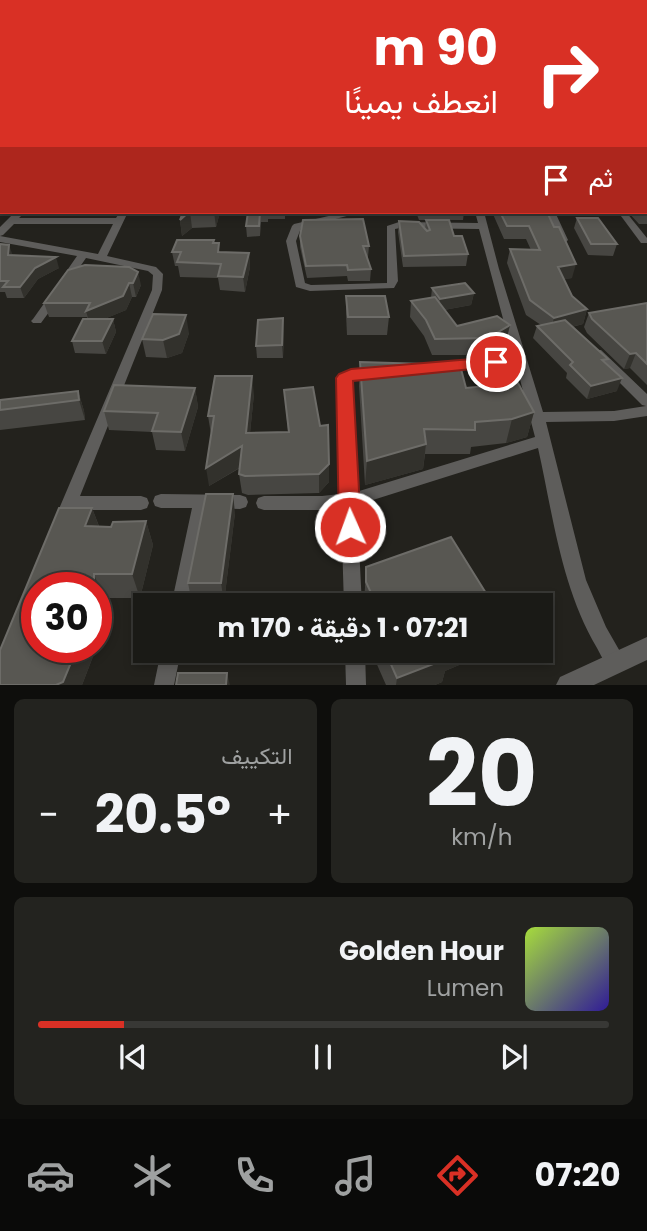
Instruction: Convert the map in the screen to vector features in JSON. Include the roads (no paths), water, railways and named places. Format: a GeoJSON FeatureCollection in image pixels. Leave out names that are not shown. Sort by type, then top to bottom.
{"type":"FeatureCollection","features":[{"type":"Feature","properties":{"kind":"street"},"geometry":{"type":"LineString","coordinates":[[0,233],[18,214]]}},
{"type":"Feature","properties":{"kind":"street"},"geometry":{"type":"LineString","coordinates":[[348,214],[297,226],[291,241],[300,285],[310,288],[390,286],[393,281],[390,228],[399,225],[482,219],[544,440],[575,582],[593,624],[616,662]]}},
{"type":"Feature","properties":{"kind":"street"},"geometry":{"type":"LineString","coordinates":[[551,214],[566,246]]}},
{"type":"Feature","properties":{"kind":"street"},"geometry":{"type":"LineString","coordinates":[[624,214],[644,241]]}},
{"type":"Feature","properties":{"kind":"street"},"geometry":{"type":"LineString","coordinates":[[13,221],[122,216],[101,258]]}},
{"type":"Feature","properties":{"kind":"street"},"geometry":{"type":"LineString","coordinates":[[0,239],[152,269],[158,274],[159,282],[54,540]]}},
{"type":"Feature","properties":{"kind":"street"},"geometry":{"type":"LineString","coordinates":[[37,321],[84,254]]}},
{"type":"Feature","properties":{"kind":"street"},"geometry":{"type":"LineString","coordinates":[[589,346],[647,402]]}},
{"type":"Feature","properties":{"kind":"street"},"geometry":{"type":"LineString","coordinates":[[429,368],[520,360]]}},
{"type":"Feature","properties":{"kind":"street"},"geometry":{"type":"LineString","coordinates":[[353,593],[345,378],[351,375],[390,372]]}},
{"type":"Feature","properties":{"kind":"street"},"geometry":{"type":"LineString","coordinates":[[537,417],[614,416],[647,411]]}},
{"type":"Feature","properties":{"kind":"street"},"geometry":{"type":"LineString","coordinates":[[264,503],[349,501],[376,495],[544,440]]}},
{"type":"Feature","properties":{"kind":"street"},"geometry":{"type":"LineString","coordinates":[[161,501],[240,502]]}},
{"type":"Feature","properties":{"kind":"street"},"geometry":{"type":"LineString","coordinates":[[183,593],[201,502]]}},
{"type":"Feature","properties":{"kind":"street"},"geometry":{"type":"LineString","coordinates":[[70,503],[141,503]]}},
{"type":"Feature","properties":{"kind":"street"},"geometry":{"type":"LineString","coordinates":[[568,685],[647,648]]}},
{"type":"Feature","properties":{"kind":"street"},"geometry":{"type":"LineString","coordinates":[[164,685],[169,663]]}},
{"type":"Feature","properties":{"kind":"street"},"geometry":{"type":"LineString","coordinates":[[355,663],[356,685]]}}]}
